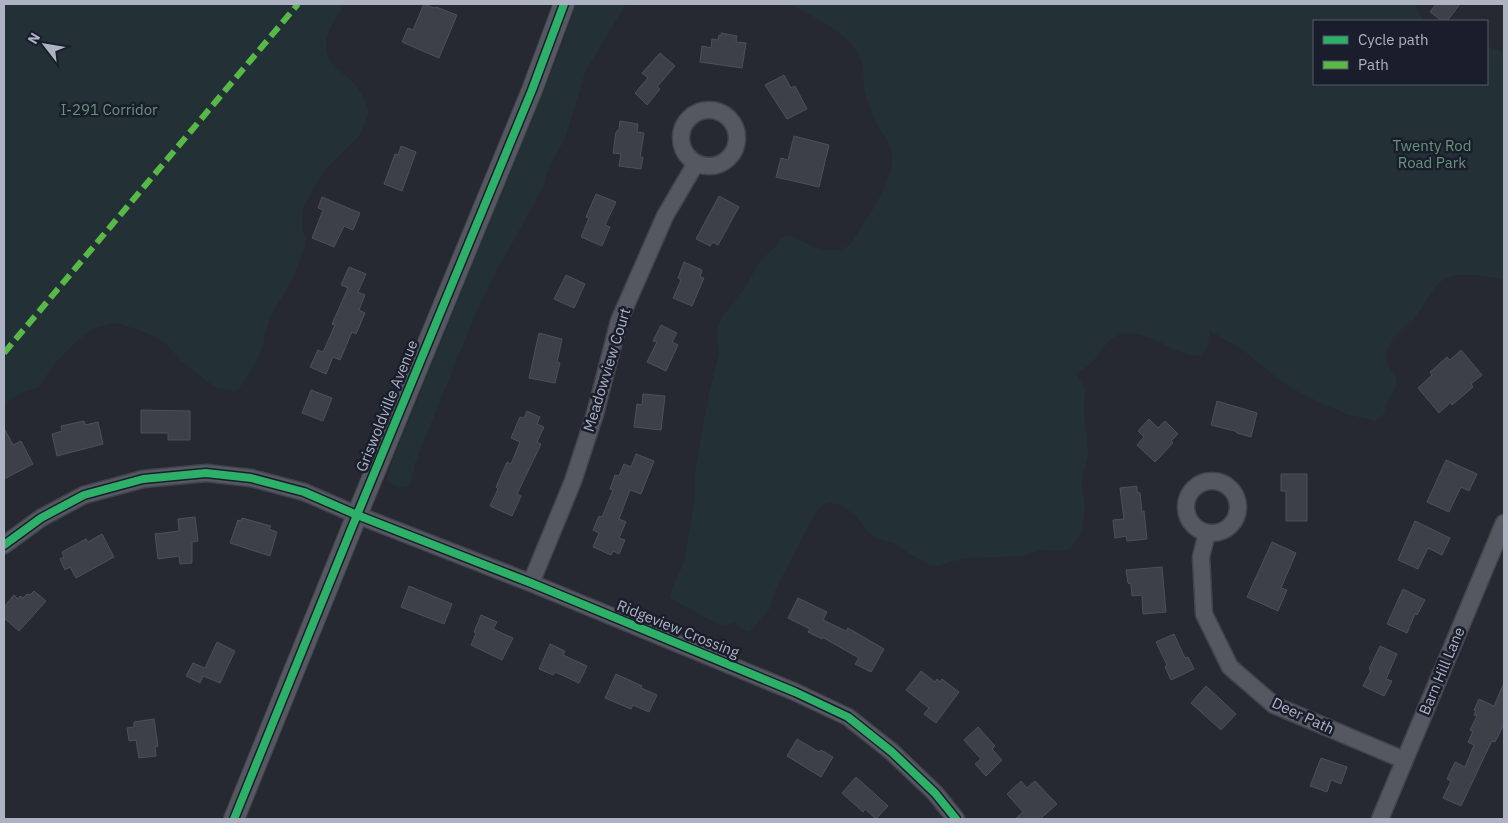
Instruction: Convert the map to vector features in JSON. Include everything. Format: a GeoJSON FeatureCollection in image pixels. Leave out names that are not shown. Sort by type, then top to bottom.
{"type":"FeatureCollection","features":[{"type":"Feature","properties":{"kind":"street","name":"Griswoldville Avenue"},"geometry":{"type":"LineString","coordinates":[[234,819],[532,90],[564,4]]}},
{"type":"Feature","properties":{"kind":"street","name":"Meadowview Court"},"geometry":{"type":"LineString","coordinates":[[531,583],[573,481],[594,414],[619,321],[665,216],[696,163]]}},
{"type":"Feature","properties":{"kind":"street","name":"Ridgeview Crossing"},"geometry":{"type":"LineString","coordinates":[[4,544],[41,518],[84,495],[143,479],[206,473],[251,478],[304,492],[357,515],[531,583],[786,689],[848,718],[892,752],[935,793],[956,819]]}},
{"type":"Feature","properties":{"kind":"street","name":"Barn Hill Lane"},"geometry":{"type":"LineString","coordinates":[[1380,819],[1504,523]]}},
{"type":"Feature","properties":{"kind":"street","name":"Deer Path"},"geometry":{"type":"LineString","coordinates":[[1207,533],[1201,557],[1204,614],[1230,667],[1274,705],[1404,760]]}},
{"type":"Feature","properties":{"kind":"green space","name":"I-291 Corridor"},"geometry":{"type":"Polygon","coordinates":[[[4,4],[345,4],[330,29],[326,50],[332,64],[350,79],[359,90],[369,112],[359,136],[324,171],[305,204],[302,229],[306,239],[305,247],[291,282],[270,317],[258,358],[239,389],[235,391],[217,388],[180,360],[167,344],[149,334],[121,324],[111,323],[91,330],[78,340],[56,362],[39,387],[18,394],[4,405],[4,4]]]}},
{"type":"Feature","properties":{"kind":"green space"},"geometry":{"type":"Polygon","coordinates":[[[576,4],[626,4],[586,70],[565,138],[547,171],[544,186],[476,312],[415,463],[412,482],[406,487],[388,483],[386,481],[392,462],[560,51],[576,4]]]}},
{"type":"Feature","properties":{"kind":"green space","name":"Twenty Rod Road Park"},"geometry":{"type":"Polygon","coordinates":[[[789,4],[1414,4],[1423,20],[1313,20],[1313,85],[1488,85],[1488,46],[1504,53],[1504,279],[1477,275],[1456,275],[1446,278],[1437,284],[1415,318],[1393,340],[1387,349],[1386,359],[1389,368],[1396,375],[1397,385],[1387,403],[1384,414],[1376,421],[1346,414],[1302,394],[1277,378],[1243,350],[1209,330],[1208,343],[1202,356],[1183,353],[1150,338],[1132,333],[1114,337],[1094,360],[1076,375],[1085,387],[1084,416],[1088,455],[1082,484],[1085,504],[1082,533],[1070,549],[1060,551],[1041,550],[1023,556],[965,558],[936,566],[927,564],[893,543],[874,537],[855,515],[839,504],[829,503],[820,507],[814,515],[775,591],[769,610],[750,632],[734,622],[724,626],[670,598],[672,588],[684,562],[694,503],[695,472],[709,393],[719,354],[718,326],[722,317],[746,286],[760,261],[775,247],[780,239],[789,235],[812,246],[828,250],[844,248],[851,244],[881,194],[892,163],[889,144],[877,124],[866,96],[863,66],[859,55],[843,36],[811,15],[789,4]]]}},
{"type":"Feature","properties":{"kind":"building"},"geometry":{"type":"Polygon","coordinates":[[[424,4],[457,15],[439,58],[402,42],[408,28],[413,30],[424,4]]]}},
{"type":"Feature","properties":{"kind":"building"},"geometry":{"type":"Polygon","coordinates":[[[1436,4],[1460,4],[1448,20],[1441,20],[1430,12],[1436,4]]]}},
{"type":"Feature","properties":{"kind":"building"},"geometry":{"type":"Polygon","coordinates":[[[721,33],[737,36],[736,42],[746,43],[742,68],[700,62],[702,46],[711,48],[712,39],[718,40],[721,33]]]}},
{"type":"Feature","properties":{"kind":"building"},"geometry":{"type":"Polygon","coordinates":[[[660,53],[675,66],[657,87],[660,89],[647,105],[635,93],[648,78],[642,73],[660,53]]]}},
{"type":"Feature","properties":{"kind":"building"},"geometry":{"type":"Polygon","coordinates":[[[784,75],[791,88],[795,86],[807,109],[787,119],[765,85],[784,75]]]}},
{"type":"Feature","properties":{"kind":"building"},"geometry":{"type":"Polygon","coordinates":[[[620,121],[638,124],[637,132],[644,133],[640,157],[643,157],[641,169],[619,166],[621,154],[613,153],[616,132],[619,129],[620,121]]]}},
{"type":"Feature","properties":{"kind":"building"},"geometry":{"type":"Polygon","coordinates":[[[794,136],[829,145],[819,187],[776,177],[781,158],[788,160],[794,136]]]}},
{"type":"Feature","properties":{"kind":"building"},"geometry":{"type":"Polygon","coordinates":[[[401,146],[416,152],[402,191],[384,184],[395,154],[398,155],[401,146]]]}},
{"type":"Feature","properties":{"kind":"building"},"geometry":{"type":"Polygon","coordinates":[[[596,194],[616,202],[605,225],[610,227],[602,246],[581,237],[589,218],[586,217],[596,194]]]}},
{"type":"Feature","properties":{"kind":"building"},"geometry":{"type":"Polygon","coordinates":[[[719,196],[739,207],[718,245],[713,242],[710,246],[696,239],[719,196]]]}},
{"type":"Feature","properties":{"kind":"building"},"geometry":{"type":"Polygon","coordinates":[[[322,197],[360,213],[353,230],[344,226],[334,247],[312,238],[323,210],[318,208],[322,197]]]}},
{"type":"Feature","properties":{"kind":"building"},"geometry":{"type":"Polygon","coordinates":[[[684,262],[702,270],[700,277],[704,278],[692,306],[673,298],[681,280],[678,278],[684,262]]]}},
{"type":"Feature","properties":{"kind":"building"},"geometry":{"type":"Polygon","coordinates":[[[349,267],[366,274],[358,292],[365,295],[359,310],[365,313],[356,334],[352,332],[340,360],[333,357],[326,374],[310,367],[318,350],[323,352],[335,325],[332,324],[348,288],[341,285],[349,267]]]}},
{"type":"Feature","properties":{"kind":"building"},"geometry":{"type":"Polygon","coordinates":[[[566,275],[585,284],[574,308],[554,299],[566,275]]]}},
{"type":"Feature","properties":{"kind":"building"},"geometry":{"type":"Polygon","coordinates":[[[661,325],[677,333],[672,342],[678,345],[666,371],[647,362],[657,342],[653,341],[661,325]]]}},
{"type":"Feature","properties":{"kind":"building"},"geometry":{"type":"Polygon","coordinates":[[[539,333],[562,339],[557,362],[560,363],[555,383],[529,378],[539,333]]]}},
{"type":"Feature","properties":{"kind":"building"},"geometry":{"type":"Polygon","coordinates":[[[1461,350],[1482,375],[1471,384],[1473,387],[1452,405],[1451,402],[1439,413],[1418,388],[1432,375],[1430,372],[1447,357],[1450,360],[1461,350]]]}},
{"type":"Feature","properties":{"kind":"building"},"geometry":{"type":"Polygon","coordinates":[[[311,390],[332,398],[323,421],[302,413],[311,390]]]}},
{"type":"Feature","properties":{"kind":"building"},"geometry":{"type":"Polygon","coordinates":[[[643,394],[665,396],[661,430],[634,427],[637,404],[642,405],[643,394]]]}},
{"type":"Feature","properties":{"kind":"building"},"geometry":{"type":"Polygon","coordinates":[[[1217,401],[1257,413],[1251,437],[1211,425],[1217,401]]]}},
{"type":"Feature","properties":{"kind":"building"},"geometry":{"type":"Polygon","coordinates":[[[141,410],[190,411],[190,440],[168,440],[168,433],[141,433],[141,410]]]}},
{"type":"Feature","properties":{"kind":"building"},"geometry":{"type":"Polygon","coordinates":[[[527,411],[540,417],[537,424],[544,427],[537,442],[541,444],[517,494],[521,496],[512,516],[490,506],[507,462],[511,464],[520,442],[511,438],[520,417],[524,418],[527,411]]]}},
{"type":"Feature","properties":{"kind":"building"},"geometry":{"type":"Polygon","coordinates":[[[1149,419],[1158,428],[1165,421],[1178,434],[1171,441],[1173,443],[1155,462],[1137,445],[1144,437],[1138,431],[1149,419]]]}},
{"type":"Feature","properties":{"kind":"building"},"geometry":{"type":"Polygon","coordinates":[[[84,421],[85,425],[98,422],[103,444],[57,456],[52,434],[62,431],[61,426],[84,421]]]}},
{"type":"Feature","properties":{"kind":"building"},"geometry":{"type":"Polygon","coordinates":[[[4,428],[13,445],[21,441],[33,464],[4,479],[4,428]]]}},
{"type":"Feature","properties":{"kind":"building"},"geometry":{"type":"Polygon","coordinates":[[[636,454],[654,461],[641,494],[630,490],[619,519],[626,522],[619,538],[625,540],[619,554],[613,551],[611,555],[593,547],[599,533],[593,530],[599,516],[602,517],[613,490],[610,489],[615,475],[619,476],[624,464],[631,467],[636,454]]]}},
{"type":"Feature","properties":{"kind":"building"},"geometry":{"type":"Polygon","coordinates":[[[1446,460],[1477,474],[1469,491],[1461,487],[1449,512],[1427,502],[1446,460]]]}},
{"type":"Feature","properties":{"kind":"building"},"geometry":{"type":"Polygon","coordinates":[[[1281,474],[1307,474],[1307,521],[1286,521],[1286,491],[1281,491],[1281,474]]]}},
{"type":"Feature","properties":{"kind":"building"},"geometry":{"type":"Polygon","coordinates":[[[1137,486],[1137,492],[1140,493],[1142,512],[1144,511],[1147,539],[1127,541],[1126,536],[1115,538],[1113,520],[1124,519],[1120,488],[1137,486]]]}},
{"type":"Feature","properties":{"kind":"building"},"geometry":{"type":"Polygon","coordinates":[[[195,517],[198,541],[192,542],[192,563],[180,564],[179,556],[158,559],[155,534],[179,531],[178,519],[195,517]]]}},
{"type":"Feature","properties":{"kind":"building"},"geometry":{"type":"Polygon","coordinates":[[[242,518],[271,526],[269,529],[277,532],[270,556],[230,543],[238,520],[241,521],[242,518]]]}},
{"type":"Feature","properties":{"kind":"building"},"geometry":{"type":"Polygon","coordinates":[[[1415,521],[1450,538],[1442,555],[1428,548],[1418,569],[1398,560],[1415,521]]]}},
{"type":"Feature","properties":{"kind":"building"},"geometry":{"type":"Polygon","coordinates":[[[102,534],[114,557],[76,578],[70,567],[65,570],[60,559],[64,557],[62,552],[86,539],[88,542],[102,534]]]}},
{"type":"Feature","properties":{"kind":"building"},"geometry":{"type":"Polygon","coordinates":[[[1272,542],[1296,553],[1281,588],[1287,590],[1278,611],[1247,597],[1272,542]]]}},
{"type":"Feature","properties":{"kind":"building"},"geometry":{"type":"Polygon","coordinates":[[[1162,567],[1166,612],[1143,614],[1142,595],[1132,596],[1131,584],[1128,583],[1126,570],[1162,567]]]}},
{"type":"Feature","properties":{"kind":"building"},"geometry":{"type":"Polygon","coordinates":[[[409,586],[452,604],[444,624],[401,607],[409,586]]]}},
{"type":"Feature","properties":{"kind":"building"},"geometry":{"type":"Polygon","coordinates":[[[1403,589],[1425,600],[1417,615],[1415,614],[1407,633],[1387,624],[1403,589]]]}},
{"type":"Feature","properties":{"kind":"building"},"geometry":{"type":"Polygon","coordinates":[[[34,591],[46,601],[19,631],[4,618],[4,607],[14,595],[18,599],[20,596],[23,598],[34,591]]]}},
{"type":"Feature","properties":{"kind":"building"},"geometry":{"type":"Polygon","coordinates":[[[798,598],[827,612],[823,620],[846,631],[848,628],[884,649],[871,672],[855,664],[859,658],[822,637],[822,639],[808,632],[810,629],[788,618],[798,598]]]}},
{"type":"Feature","properties":{"kind":"building"},"geometry":{"type":"Polygon","coordinates":[[[481,615],[497,622],[493,629],[513,638],[502,660],[471,645],[481,615]]]}},
{"type":"Feature","properties":{"kind":"building"},"geometry":{"type":"Polygon","coordinates":[[[1174,634],[1185,658],[1188,657],[1194,669],[1171,680],[1165,667],[1167,665],[1156,642],[1174,634]]]}},
{"type":"Feature","properties":{"kind":"building"},"geometry":{"type":"Polygon","coordinates":[[[217,642],[235,651],[220,683],[203,676],[200,683],[186,676],[193,663],[205,668],[217,642]]]}},
{"type":"Feature","properties":{"kind":"building"},"geometry":{"type":"Polygon","coordinates":[[[550,644],[565,651],[563,655],[587,666],[579,683],[555,672],[553,675],[539,669],[550,644]]]}},
{"type":"Feature","properties":{"kind":"building"},"geometry":{"type":"Polygon","coordinates":[[[1380,646],[1397,654],[1386,679],[1392,681],[1384,696],[1363,686],[1380,646]]]}},
{"type":"Feature","properties":{"kind":"building"},"geometry":{"type":"Polygon","coordinates":[[[921,671],[935,682],[937,679],[940,682],[942,679],[959,692],[936,723],[924,714],[929,708],[906,690],[921,671]]]}},
{"type":"Feature","properties":{"kind":"building"},"geometry":{"type":"Polygon","coordinates":[[[616,674],[657,695],[649,712],[633,705],[631,709],[605,698],[616,674]]]}},
{"type":"Feature","properties":{"kind":"building"},"geometry":{"type":"Polygon","coordinates":[[[1504,683],[1504,724],[1495,742],[1492,741],[1461,806],[1443,798],[1451,781],[1447,779],[1455,762],[1465,767],[1474,745],[1468,742],[1473,731],[1470,730],[1477,716],[1474,715],[1476,711],[1474,710],[1479,699],[1494,706],[1504,683]]]}},
{"type":"Feature","properties":{"kind":"building"},"geometry":{"type":"Polygon","coordinates":[[[1206,686],[1236,714],[1221,730],[1191,703],[1206,686]]]}},
{"type":"Feature","properties":{"kind":"building"},"geometry":{"type":"Polygon","coordinates":[[[154,719],[158,746],[155,747],[156,756],[139,758],[136,740],[129,741],[127,728],[134,727],[134,722],[154,719]]]}},
{"type":"Feature","properties":{"kind":"building"},"geometry":{"type":"Polygon","coordinates":[[[978,727],[995,746],[992,749],[1002,760],[986,776],[975,764],[981,759],[964,740],[978,727]]]}},
{"type":"Feature","properties":{"kind":"building"},"geometry":{"type":"Polygon","coordinates":[[[797,739],[819,752],[821,750],[833,757],[821,777],[787,756],[797,739]]]}},
{"type":"Feature","properties":{"kind":"building"},"geometry":{"type":"Polygon","coordinates":[[[1321,758],[1347,767],[1341,784],[1331,780],[1327,792],[1310,786],[1321,758]]]}},
{"type":"Feature","properties":{"kind":"building"},"geometry":{"type":"Polygon","coordinates":[[[856,777],[888,806],[876,819],[865,809],[863,812],[842,793],[856,777]]]}},
{"type":"Feature","properties":{"kind":"building"},"geometry":{"type":"Polygon","coordinates":[[[1021,781],[1027,788],[1035,781],[1057,804],[1040,819],[1015,819],[1023,812],[1007,794],[1021,781]]]}},
{"type":"Feature","properties":{"kind":"marked path"},"geometry":{"type":"LineString","coordinates":[[4,353],[298,4]]}},
{"type":"Feature","properties":{"kind":"cycle path"},"geometry":{"type":"LineString","coordinates":[[234,819],[532,90],[564,4]]}},
{"type":"Feature","properties":{"kind":"cycle path"},"geometry":{"type":"LineString","coordinates":[[4,545],[41,518],[84,495],[143,479],[206,473],[251,478],[304,492],[795,692],[848,717],[892,752],[935,793],[956,819]]}}]}
